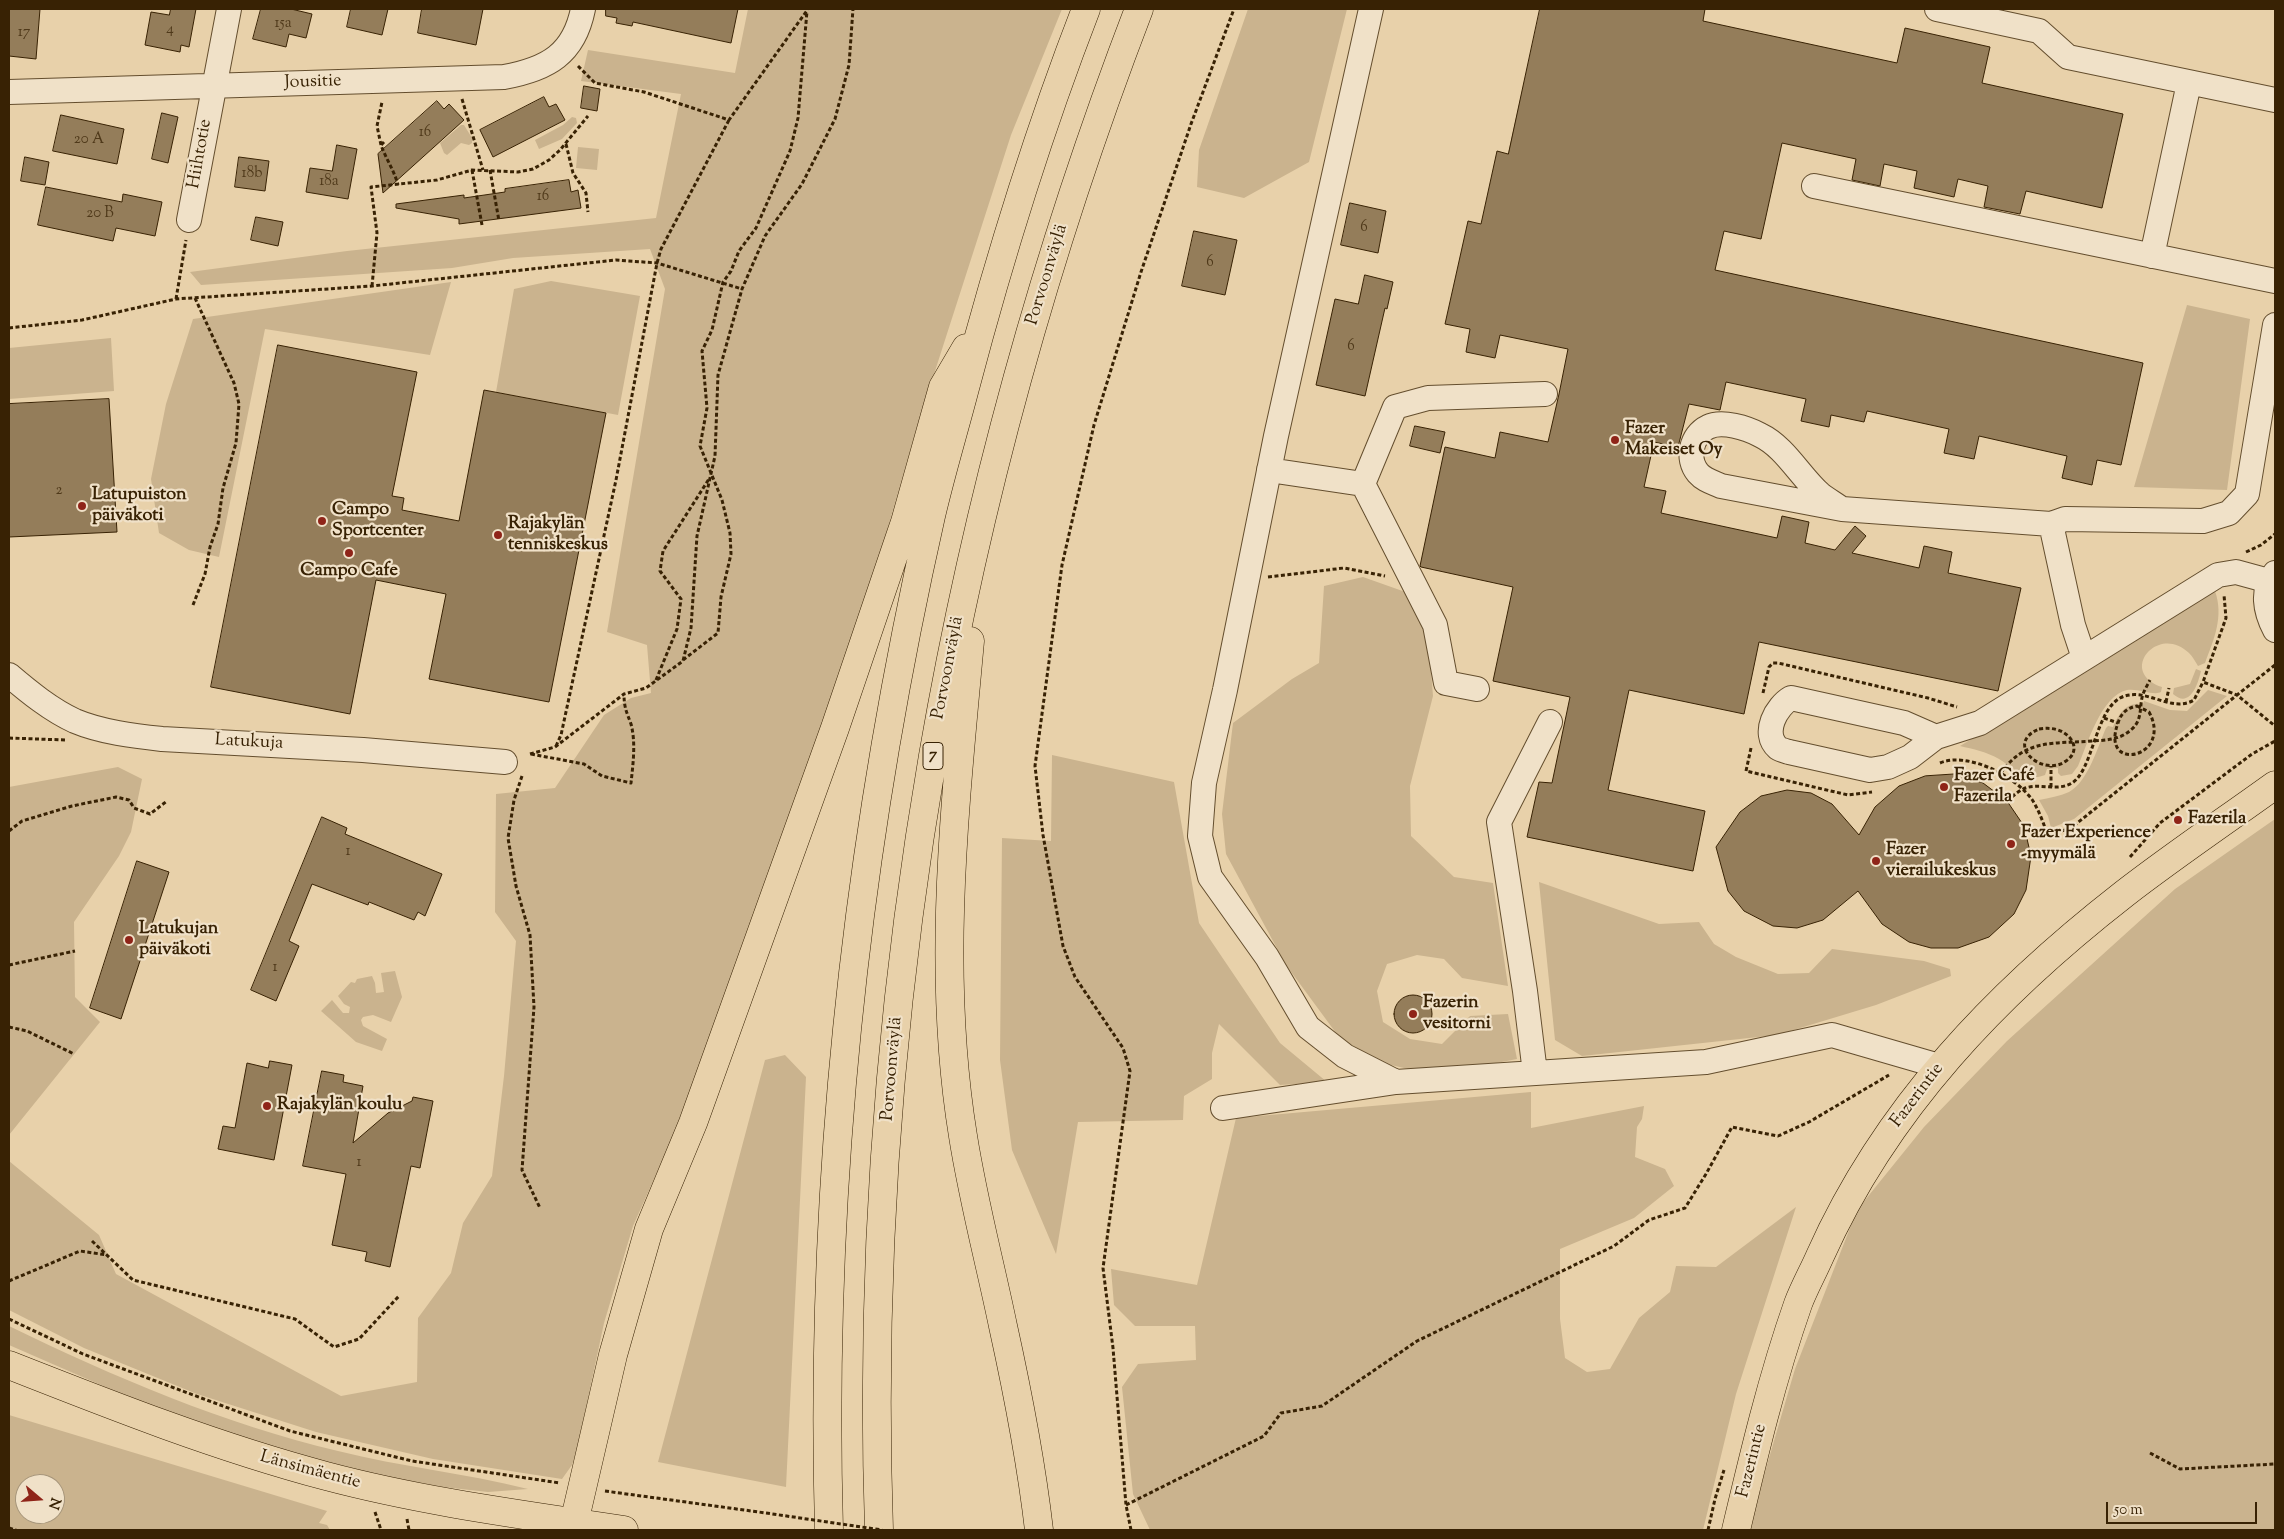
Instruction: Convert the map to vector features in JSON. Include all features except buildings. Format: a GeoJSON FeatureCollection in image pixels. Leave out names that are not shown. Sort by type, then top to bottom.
{"type":"FeatureCollection","features":[{"type":"Feature","properties":{"kind":"main road"},"geometry":{"type":"LineString","coordinates":[[829,1530],[828,1358],[833,1216],[847,1025],[857,929],[873,820],[894,700],[930,522],[984,316],[1019,198],[1086,9]]}},
{"type":"Feature","properties":{"kind":"main road","name":"Porvoonväylä"},"geometry":{"type":"LineString","coordinates":[[880,1530],[877,1374],[889,1108],[900,991],[933,758],[964,593],[982,511],[1044,283],[1118,64],[1140,9]]}},
{"type":"Feature","properties":{"kind":"main road"},"geometry":{"type":"LineString","coordinates":[[574,1523],[613,1355],[649,1228],[692,1123],[835,728],[905,522],[943,387],[984,316]]}},
{"type":"Feature","properties":{"kind":"main road"},"geometry":{"type":"LineString","coordinates":[[982,511],[956,792],[949,891],[949,975],[952,1048],[964,1144],[980,1228],[1023,1419],[1040,1530]]}},
{"type":"Feature","properties":{"kind":"main road","name":"Fazerintie"},"geometry":{"type":"LineString","coordinates":[[1736,1530],[1770,1392],[1799,1303],[1835,1222],[1870,1162],[1907,1107],[1929,1062],[2068,940],[2126,893],[2275,785]]}},
{"type":"Feature","properties":{"kind":"main road","name":"Länsimäentie"},"geometry":{"type":"LineString","coordinates":[[9,1365],[158,1424],[251,1455],[318,1474],[420,1497],[624,1530]]}},
{"type":"Feature","properties":{"kind":"street","name":"Hiihtotie"},"geometry":{"type":"LineString","coordinates":[[190,220],[213,86],[229,9]]}},
{"type":"Feature","properties":{"kind":"street","name":"Jousitie"},"geometry":{"type":"LineString","coordinates":[[9,92],[504,77],[527,73],[545,66],[563,52],[574,39],[583,9]]}},
{"type":"Feature","properties":{"kind":"street"},"geometry":{"type":"LineString","coordinates":[[1371,9],[1269,470],[1225,690],[1204,783],[1200,836],[1210,877],[1267,957],[1308,1027],[1345,1056],[1396,1082]]}},
{"type":"Feature","properties":{"kind":"street"},"geometry":{"type":"LineString","coordinates":[[1937,9],[2039,31],[2068,57],[2275,100]]}},
{"type":"Feature","properties":{"kind":"street"},"geometry":{"type":"LineString","coordinates":[[2152,256],[2189,83]]}},
{"type":"Feature","properties":{"kind":"street"},"geometry":{"type":"LineString","coordinates":[[1814,186],[2275,281]]}},
{"type":"Feature","properties":{"kind":"street"},"geometry":{"type":"LineString","coordinates":[[1842,509],[1820,494],[1780,450],[1758,434],[1735,427],[1715,425],[1709,426],[1694,441],[1692,462],[1697,472],[1706,480],[1721,486],[1842,509],[2052,524],[2065,519],[2203,521],[2230,513],[2247,494],[2275,325]]}},
{"type":"Feature","properties":{"kind":"street"},"geometry":{"type":"LineString","coordinates":[[1477,689],[1446,683],[1435,625],[1364,484],[1395,407],[1428,398],[1545,394]]}},
{"type":"Feature","properties":{"kind":"street"},"geometry":{"type":"LineString","coordinates":[[1269,470],[1364,484]]}},
{"type":"Feature","properties":{"kind":"street"},"geometry":{"type":"LineString","coordinates":[[2052,524],[2073,625],[2084,658]]}},
{"type":"Feature","properties":{"kind":"street"},"geometry":{"type":"LineString","coordinates":[[1936,738],[1904,723],[1791,698],[1782,703],[1775,714],[1771,728],[1773,739],[1778,748],[1870,770],[1888,767],[1910,757],[1936,738],[1980,723],[2218,575],[2236,572],[2272,577],[2266,605],[2269,618],[2275,630]]}},
{"type":"Feature","properties":{"kind":"street","name":"Latukuja"},"geometry":{"type":"LineString","coordinates":[[9,675],[50,707],[76,721],[130,734],[162,739],[363,750],[518,766]]}},
{"type":"Feature","properties":{"kind":"street"},"geometry":{"type":"LineString","coordinates":[[1535,1073],[1526,991],[1499,822],[1550,722]]}},
{"type":"Feature","properties":{"kind":"street"},"geometry":{"type":"LineString","coordinates":[[1223,1108],[1396,1082],[1706,1062],[1832,1035],[1929,1062]]}},
{"type":"Feature","properties":{"kind":"path"},"geometry":{"type":"LineString","coordinates":[[683,661],[691,628],[696,536],[716,456],[718,375],[742,289],[764,236],[802,184],[835,119],[849,65],[853,9]]}},
{"type":"Feature","properties":{"kind":"path"},"geometry":{"type":"LineString","coordinates":[[1131,1530],[1126,1504],[1113,1348],[1103,1268],[1130,1071],[1123,1048],[1075,977],[1063,946],[1042,835],[1035,766],[1062,565],[1094,425],[1141,272],[1191,124],[1234,9]]}},
{"type":"Feature","properties":{"kind":"path"},"geometry":{"type":"LineString","coordinates":[[555,747],[561,735],[616,480],[661,250],[729,120],[808,10]]}},
{"type":"Feature","properties":{"kind":"path"},"geometry":{"type":"LineString","coordinates":[[540,1208],[522,1170],[534,1007],[530,935],[516,886],[508,838],[518,766],[530,754],[555,747],[624,694],[646,688],[718,633],[722,597],[731,554],[730,533],[722,500],[700,446],[707,408],[702,351],[712,330],[723,282],[731,271],[739,251],[756,228],[790,151],[798,118],[808,10]]}},
{"type":"Feature","properties":{"kind":"path"},"geometry":{"type":"LineString","coordinates":[[563,52],[596,82],[644,92],[729,120]]}},
{"type":"Feature","properties":{"kind":"path"},"geometry":{"type":"LineString","coordinates":[[458,78],[464,108],[476,141],[483,170]]}},
{"type":"Feature","properties":{"kind":"path"},"geometry":{"type":"LineString","coordinates":[[388,80],[377,126],[398,184]]}},
{"type":"Feature","properties":{"kind":"path"},"geometry":{"type":"LineString","coordinates":[[372,286],[377,233],[371,187],[436,180],[472,170],[518,172],[533,169],[549,160],[588,116]]}},
{"type":"Feature","properties":{"kind":"path"},"geometry":{"type":"LineString","coordinates":[[565,143],[573,173],[586,193],[588,212]]}},
{"type":"Feature","properties":{"kind":"path"},"geometry":{"type":"LineString","coordinates":[[472,170],[482,224]]}},
{"type":"Feature","properties":{"kind":"path"},"geometry":{"type":"LineString","coordinates":[[490,170],[499,221]]}},
{"type":"Feature","properties":{"kind":"path"},"geometry":{"type":"LineString","coordinates":[[176,300],[190,220]]}},
{"type":"Feature","properties":{"kind":"path"},"geometry":{"type":"LineString","coordinates":[[9,328],[82,320],[176,300],[372,286],[616,260],[657,264],[742,289]]}},
{"type":"Feature","properties":{"kind":"path"},"geometry":{"type":"LineString","coordinates":[[193,604],[204,574],[210,547],[218,524],[223,488],[236,443],[239,404],[234,383],[195,298]]}},
{"type":"Feature","properties":{"kind":"path"},"geometry":{"type":"LineString","coordinates":[[656,681],[677,630],[681,599],[660,571],[663,551],[711,476]]}},
{"type":"Feature","properties":{"kind":"path"},"geometry":{"type":"LineString","coordinates":[[2241,553],[2249,552],[2262,545],[2275,534]]}},
{"type":"Feature","properties":{"kind":"path"},"geometry":{"type":"LineString","coordinates":[[2007,801],[2023,789],[2072,783],[2084,765],[2104,718],[2112,704],[2121,697],[2132,694],[2143,695],[2181,705],[2188,703],[2198,694],[2226,618],[2226,605],[2218,575]]}},
{"type":"Feature","properties":{"kind":"path"},"geometry":{"type":"LineString","coordinates":[[1763,696],[1769,667],[1773,663],[1778,663],[1963,708]]}},
{"type":"Feature","properties":{"kind":"path"},"geometry":{"type":"LineString","coordinates":[[2047,833],[2066,830],[2076,824],[2275,665]]}},
{"type":"Feature","properties":{"kind":"path"},"geometry":{"type":"LineString","coordinates":[[2001,773],[2009,761],[2025,750],[2047,744],[2115,739],[2132,729],[2137,722],[2143,695],[2150,680]]}},
{"type":"Feature","properties":{"kind":"path"},"geometry":{"type":"LineString","coordinates":[[2203,682],[2237,695],[2275,726]]}},
{"type":"Feature","properties":{"kind":"path"},"geometry":{"type":"LineString","coordinates":[[2166,702],[2169,688]]}},
{"type":"Feature","properties":{"kind":"path"},"geometry":{"type":"LineString","coordinates":[[530,754],[584,764],[602,776],[631,783],[634,753],[631,725],[625,712],[624,694]]}},
{"type":"Feature","properties":{"kind":"path"},"geometry":{"type":"LineString","coordinates":[[2133,707],[2141,707],[2149,712],[2154,723],[2152,737],[2147,748],[2137,755],[2126,754],[2120,750],[2115,739],[2118,723],[2126,710],[2133,707]]}},
{"type":"Feature","properties":{"kind":"path"},"geometry":{"type":"LineString","coordinates":[[2104,718],[2118,723]]}},
{"type":"Feature","properties":{"kind":"path"},"geometry":{"type":"LineString","coordinates":[[2039,729],[2060,731],[2070,737],[2075,748],[2072,757],[2062,764],[2051,766],[2037,762],[2025,750],[2027,737],[2039,729]]}},
{"type":"Feature","properties":{"kind":"path"},"geometry":{"type":"LineString","coordinates":[[9,738],[62,742],[70,738]]}},
{"type":"Feature","properties":{"kind":"path"},"geometry":{"type":"LineString","coordinates":[[1746,771],[1752,744]]}},
{"type":"Feature","properties":{"kind":"path"},"geometry":{"type":"LineString","coordinates":[[2051,766],[2051,787]]}},
{"type":"Feature","properties":{"kind":"path"},"geometry":{"type":"LineString","coordinates":[[9,830],[22,821],[72,806],[116,797],[129,800],[134,808],[150,814],[167,801]]}},
{"type":"Feature","properties":{"kind":"path"},"geometry":{"type":"LineString","coordinates":[[9,960],[10,965],[75,952]]}},
{"type":"Feature","properties":{"kind":"path"},"geometry":{"type":"LineString","coordinates":[[9,1027],[27,1032],[74,1054]]}},
{"type":"Feature","properties":{"kind":"path"},"geometry":{"type":"LineString","coordinates":[[1126,1504],[1264,1436],[1281,1412],[1322,1406],[1416,1341],[1614,1246],[1649,1220],[1685,1208],[1732,1127],[1778,1136],[1929,1062]]}},
{"type":"Feature","properties":{"kind":"path"},"geometry":{"type":"LineString","coordinates":[[92,1241],[134,1280],[295,1319],[334,1347],[359,1339],[399,1296]]}},
{"type":"Feature","properties":{"kind":"path"},"geometry":{"type":"LineString","coordinates":[[9,1281],[80,1251],[107,1255]]}},
{"type":"Feature","properties":{"kind":"path"},"geometry":{"type":"LineString","coordinates":[[9,1319],[83,1354],[290,1431],[412,1461],[582,1486],[636,1496],[880,1530]]}},
{"type":"Feature","properties":{"kind":"path"},"geometry":{"type":"LineString","coordinates":[[2150,1453],[2180,1469],[2275,1464]]}},
{"type":"Feature","properties":{"kind":"path"},"geometry":{"type":"LineString","coordinates":[[9,1528],[16,1530]]}},
{"type":"Feature","properties":{"kind":"shaded area"},"geometry":{"type":"Polygon","coordinates":[[[748,9],[1062,9],[1011,135],[916,430],[876,569],[829,706],[680,1121],[633,1226],[604,1323],[577,1450],[572,1465],[562,1479],[433,1459],[316,1432],[197,1394],[84,1348],[9,1310],[9,1161],[99,1235],[116,1274],[341,1396],[417,1382],[418,1318],[451,1273],[463,1223],[492,1176],[504,1076],[516,941],[495,912],[496,794],[555,788],[604,715],[631,698],[651,693],[647,645],[607,632],[665,289],[650,249],[513,258],[452,268],[201,285],[190,272],[347,251],[656,218],[681,94],[581,81],[588,50],[735,73],[748,9]]]}},
{"type":"Feature","properties":{"kind":"shaded area"},"geometry":{"type":"Polygon","coordinates":[[[1248,9],[1347,9],[1309,162],[1244,198],[1197,187],[1199,150],[1248,9]]]}},
{"type":"Feature","properties":{"kind":"shaded area"},"geometry":{"type":"Polygon","coordinates":[[[572,117],[576,118],[577,123],[562,139],[539,149],[535,140],[563,125],[572,117]]]}},
{"type":"Feature","properties":{"kind":"shaded area"},"geometry":{"type":"Polygon","coordinates":[[[461,125],[464,125],[472,138],[472,143],[469,145],[461,143],[447,155],[444,153],[440,143],[461,125]]]}},
{"type":"Feature","properties":{"kind":"shaded area"},"geometry":{"type":"Polygon","coordinates":[[[578,147],[599,149],[597,170],[576,168],[578,147]]]}},
{"type":"Feature","properties":{"kind":"shaded area"},"geometry":{"type":"Polygon","coordinates":[[[551,281],[640,296],[618,415],[496,392],[514,289],[551,281]]]}},
{"type":"Feature","properties":{"kind":"shaded area"},"geometry":{"type":"Polygon","coordinates":[[[451,282],[430,355],[265,329],[219,557],[189,550],[159,533],[151,479],[166,404],[193,319],[451,282]]]}},
{"type":"Feature","properties":{"kind":"shaded area"},"geometry":{"type":"Polygon","coordinates":[[[2187,305],[2250,319],[2227,490],[2134,487],[2187,305]]]}},
{"type":"Feature","properties":{"kind":"shaded area"},"geometry":{"type":"Polygon","coordinates":[[[111,338],[114,391],[9,399],[9,348],[111,338]]]}},
{"type":"Feature","properties":{"kind":"shaded area"},"geometry":{"type":"Polygon","coordinates":[[[1363,577],[1411,594],[1429,645],[1433,696],[1410,786],[1411,836],[1454,877],[1493,883],[1508,986],[1462,978],[1444,959],[1417,955],[1387,964],[1377,991],[1383,1022],[1410,1039],[1442,1044],[1470,1016],[1508,1014],[1517,1059],[1435,1075],[1382,1063],[1339,1037],[1286,965],[1226,854],[1222,814],[1233,723],[1292,679],[1319,663],[1324,586],[1363,577]]]}},
{"type":"Feature","properties":{"kind":"shaded area"},"geometry":{"type":"Polygon","coordinates":[[[2215,591],[2218,601],[2217,628],[2205,663],[2198,666],[2189,653],[2177,645],[2165,644],[2155,647],[2147,653],[2143,662],[2143,671],[2149,680],[2162,687],[2161,692],[2127,690],[2118,694],[2110,701],[2096,722],[2078,766],[2072,774],[2061,776],[2058,773],[2058,768],[2047,769],[2045,775],[2038,777],[2025,776],[1999,759],[1980,751],[1960,746],[2215,591]]]}},
{"type":"Feature","properties":{"kind":"shaded area"},"geometry":{"type":"Polygon","coordinates":[[[2196,669],[2201,671],[2198,682],[2189,697],[2184,699],[2173,694],[2174,688],[2190,684],[2196,669]]]}},
{"type":"Feature","properties":{"kind":"shaded area"},"geometry":{"type":"Polygon","coordinates":[[[2208,690],[2227,696],[2074,819],[2051,828],[2048,816],[2039,800],[2069,792],[2076,787],[2092,763],[2106,728],[2108,726],[2113,727],[2124,710],[2132,705],[2143,704],[2144,701],[2170,710],[2187,711],[2208,690]]]}},
{"type":"Feature","properties":{"kind":"shaded area"},"geometry":{"type":"Polygon","coordinates":[[[1052,755],[1174,782],[1199,923],[1280,1043],[1327,1082],[1280,1085],[1219,1024],[1212,1053],[1212,1079],[1184,1096],[1183,1120],[1078,1122],[1056,1254],[1012,1150],[1000,1060],[1002,838],[1051,841],[1052,755]]]}},
{"type":"Feature","properties":{"kind":"shaded area"},"geometry":{"type":"Polygon","coordinates":[[[118,767],[142,779],[131,832],[119,856],[74,922],[75,997],[100,1022],[9,1135],[9,787],[118,767]]]}},
{"type":"Feature","properties":{"kind":"shaded area"},"geometry":{"type":"Polygon","coordinates":[[[2275,819],[2275,1530],[1748,1530],[1795,1369],[1857,1210],[1924,1127],[2007,1041],[2175,889],[2275,819]]]}},
{"type":"Feature","properties":{"kind":"shaded area"},"geometry":{"type":"Polygon","coordinates":[[[1539,882],[1659,924],[1699,922],[1714,944],[1736,957],[1778,974],[1809,973],[1832,949],[1924,961],[1950,969],[1951,976],[1876,1005],[1777,1035],[1582,1056],[1555,1040],[1539,882]]]}},
{"type":"Feature","properties":{"kind":"shaded area"},"geometry":{"type":"Polygon","coordinates":[[[395,971],[402,997],[391,1022],[373,1015],[363,1017],[361,1020],[363,1026],[387,1039],[382,1051],[356,1042],[321,1011],[332,1000],[343,1013],[349,1013],[350,1007],[344,1004],[338,996],[351,982],[355,983],[357,979],[372,976],[376,993],[384,992],[381,973],[395,971]]]}},
{"type":"Feature","properties":{"kind":"shaded area"},"geometry":{"type":"Polygon","coordinates":[[[785,1055],[806,1077],[786,1487],[658,1462],[765,1060],[785,1055]]]}},
{"type":"Feature","properties":{"kind":"shaded area"},"geometry":{"type":"Polygon","coordinates":[[[1531,1092],[1531,1128],[1644,1106],[1642,1119],[1637,1127],[1635,1157],[1665,1169],[1674,1186],[1634,1218],[1560,1249],[1560,1319],[1565,1358],[1587,1372],[1610,1369],[1639,1318],[1670,1292],[1676,1266],[1716,1267],[1796,1207],[1736,1394],[1703,1530],[1150,1530],[1133,1494],[1122,1387],[1138,1364],[1196,1360],[1195,1326],[1135,1326],[1114,1305],[1111,1269],[1197,1285],[1236,1118],[1531,1092]]]}},
{"type":"Feature","properties":{"kind":"shaded area"},"geometry":{"type":"Polygon","coordinates":[[[9,1326],[170,1398],[253,1427],[362,1457],[528,1489],[488,1492],[443,1487],[347,1469],[233,1439],[165,1413],[9,1345],[9,1326]]]}},
{"type":"Feature","properties":{"kind":"shaded area"},"geometry":{"type":"Polygon","coordinates":[[[9,1415],[327,1511],[319,1523],[327,1525],[330,1530],[9,1530],[9,1415]]]}},
{"type":"Feature","properties":{"kind":"place","name":"Fazer Makeiset Oy"},"geometry":{"type":"Point","coordinates":[1615,440]}},
{"type":"Feature","properties":{"kind":"place","name":"Latupuiston päiväkoti"},"geometry":{"type":"Point","coordinates":[82,506]}},
{"type":"Feature","properties":{"kind":"place","name":"Campo Sportcenter"},"geometry":{"type":"Point","coordinates":[322,521]}},
{"type":"Feature","properties":{"kind":"place","name":"Rajakylän tenniskeskus"},"geometry":{"type":"Point","coordinates":[498,535]}},
{"type":"Feature","properties":{"kind":"place","name":"Campo Cafe"},"geometry":{"type":"Point","coordinates":[349,553]}},
{"type":"Feature","properties":{"kind":"place","name":"Fazer Café Fazerila"},"geometry":{"type":"Point","coordinates":[1944,787]}},
{"type":"Feature","properties":{"kind":"place","name":"Fazerila"},"geometry":{"type":"Point","coordinates":[2178,820]}},
{"type":"Feature","properties":{"kind":"place","name":"Fazer Experience -myymälä"},"geometry":{"type":"Point","coordinates":[2011,844]}},
{"type":"Feature","properties":{"kind":"place","name":"Fazer vierailukeskus"},"geometry":{"type":"Point","coordinates":[1876,861]}},
{"type":"Feature","properties":{"kind":"place","name":"Latukujan päiväkoti"},"geometry":{"type":"Point","coordinates":[129,940]}},
{"type":"Feature","properties":{"kind":"place","name":"Fazerin vesitorni"},"geometry":{"type":"Point","coordinates":[1413,1014]}},
{"type":"Feature","properties":{"kind":"place","name":"Rajakylän koulu"},"geometry":{"type":"Point","coordinates":[267,1106]}}]}
